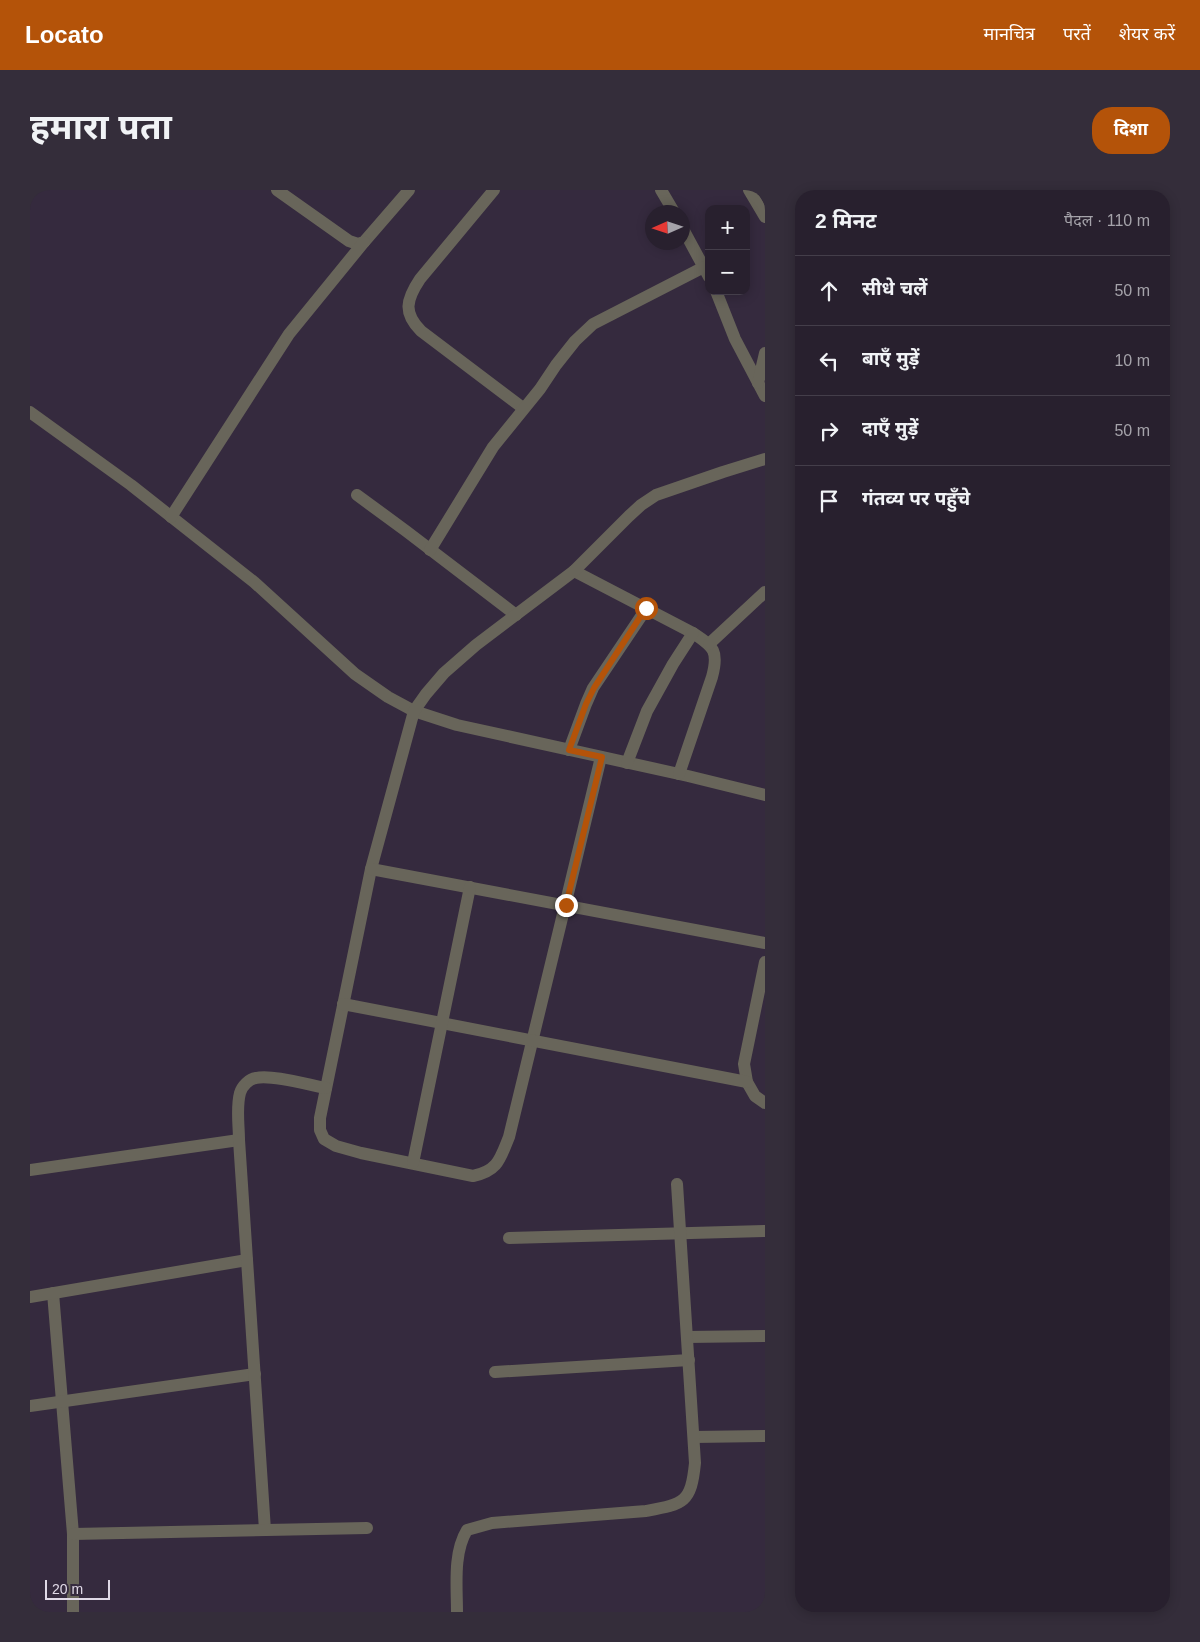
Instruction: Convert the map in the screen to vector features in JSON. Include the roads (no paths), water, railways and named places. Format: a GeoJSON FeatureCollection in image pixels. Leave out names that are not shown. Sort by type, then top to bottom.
{"type":"FeatureCollection","features":[{"type":"Feature","properties":{"kind":"street"},"geometry":{"type":"LineString","coordinates":[[277,190],[349,241],[358,244],[364,242]]}},
{"type":"Feature","properties":{"kind":"street"},"geometry":{"type":"LineString","coordinates":[[171,517],[290,334],[408,190]]}},
{"type":"Feature","properties":{"kind":"street"},"geometry":{"type":"LineString","coordinates":[[494,190],[412,291],[408,302],[408,313],[413,323],[421,331],[523,408]]}},
{"type":"Feature","properties":{"kind":"street"},"geometry":{"type":"LineString","coordinates":[[661,190],[670,205]]}},
{"type":"Feature","properties":{"kind":"street"},"geometry":{"type":"LineString","coordinates":[[749,190],[765,218]]}},
{"type":"Feature","properties":{"kind":"street"},"geometry":{"type":"LineString","coordinates":[[690,242],[705,270]]}},
{"type":"Feature","properties":{"kind":"street"},"geometry":{"type":"LineString","coordinates":[[430,550],[493,447],[540,389],[575,340],[593,324],[705,272]]}},
{"type":"Feature","properties":{"kind":"street"},"geometry":{"type":"LineString","coordinates":[[718,295],[735,339],[765,396]]}},
{"type":"Feature","properties":{"kind":"street"},"geometry":{"type":"LineString","coordinates":[[758,383],[765,353]]}},
{"type":"Feature","properties":{"kind":"street"},"geometry":{"type":"LineString","coordinates":[[30,412],[131,485],[254,582],[355,674],[414,712],[457,725],[679,774],[765,796]]}},
{"type":"Feature","properties":{"kind":"street"},"geometry":{"type":"LineString","coordinates":[[602,757],[509,1137],[499,1160],[487,1173],[473,1176],[353,1151],[324,1140],[320,1130],[320,1118],[371,869],[414,712],[444,673],[476,645],[574,571],[629,516],[656,495],[765,459]]}},
{"type":"Feature","properties":{"kind":"street"},"geometry":{"type":"LineString","coordinates":[[357,495],[516,615]]}},
{"type":"Feature","properties":{"kind":"street"},"geometry":{"type":"LineString","coordinates":[[574,571],[693,633],[709,644],[714,650],[715,665],[679,774]]}},
{"type":"Feature","properties":{"kind":"street"},"geometry":{"type":"LineString","coordinates":[[709,644],[765,592]]}},
{"type":"Feature","properties":{"kind":"street"},"geometry":{"type":"LineString","coordinates":[[569,750],[594,688],[646,608]]}},
{"type":"Feature","properties":{"kind":"street"},"geometry":{"type":"LineString","coordinates":[[628,763],[647,711],[693,633]]}},
{"type":"Feature","properties":{"kind":"street"},"geometry":{"type":"LineString","coordinates":[[371,869],[765,943]]}},
{"type":"Feature","properties":{"kind":"street"},"geometry":{"type":"LineString","coordinates":[[413,1163],[470,888]]}},
{"type":"Feature","properties":{"kind":"street"},"geometry":{"type":"LineString","coordinates":[[765,962],[744,1064],[747,1082],[755,1096],[765,1103]]}},
{"type":"Feature","properties":{"kind":"street"},"geometry":{"type":"LineString","coordinates":[[343,1004],[747,1082]]}},
{"type":"Feature","properties":{"kind":"street"},"geometry":{"type":"LineString","coordinates":[[265,1530],[239,1140],[238,1111],[240,1092],[246,1083],[256,1078],[273,1078],[326,1088]]}},
{"type":"Feature","properties":{"kind":"street"},"geometry":{"type":"LineString","coordinates":[[30,1170],[239,1140]]}},
{"type":"Feature","properties":{"kind":"street"},"geometry":{"type":"LineString","coordinates":[[457,1612],[458,1559],[462,1539],[467,1530],[492,1523],[646,1511],[680,1502],[689,1494],[693,1483],[695,1463],[694,1437],[677,1184]]}},
{"type":"Feature","properties":{"kind":"street"},"geometry":{"type":"LineString","coordinates":[[509,1238],[765,1231]]}},
{"type":"Feature","properties":{"kind":"street"},"geometry":{"type":"LineString","coordinates":[[30,1297],[247,1260]]}},
{"type":"Feature","properties":{"kind":"street"},"geometry":{"type":"LineString","coordinates":[[53,1293],[74,1534],[73,1612]]}},
{"type":"Feature","properties":{"kind":"street"},"geometry":{"type":"LineString","coordinates":[[687,1338],[765,1336]]}},
{"type":"Feature","properties":{"kind":"street"},"geometry":{"type":"LineString","coordinates":[[494,1372],[689,1360]]}},
{"type":"Feature","properties":{"kind":"street"},"geometry":{"type":"LineString","coordinates":[[30,1406],[254,1374]]}},
{"type":"Feature","properties":{"kind":"street"},"geometry":{"type":"LineString","coordinates":[[694,1437],[765,1436]]}},
{"type":"Feature","properties":{"kind":"street"},"geometry":{"type":"LineString","coordinates":[[74,1534],[366,1528]]}}]}
